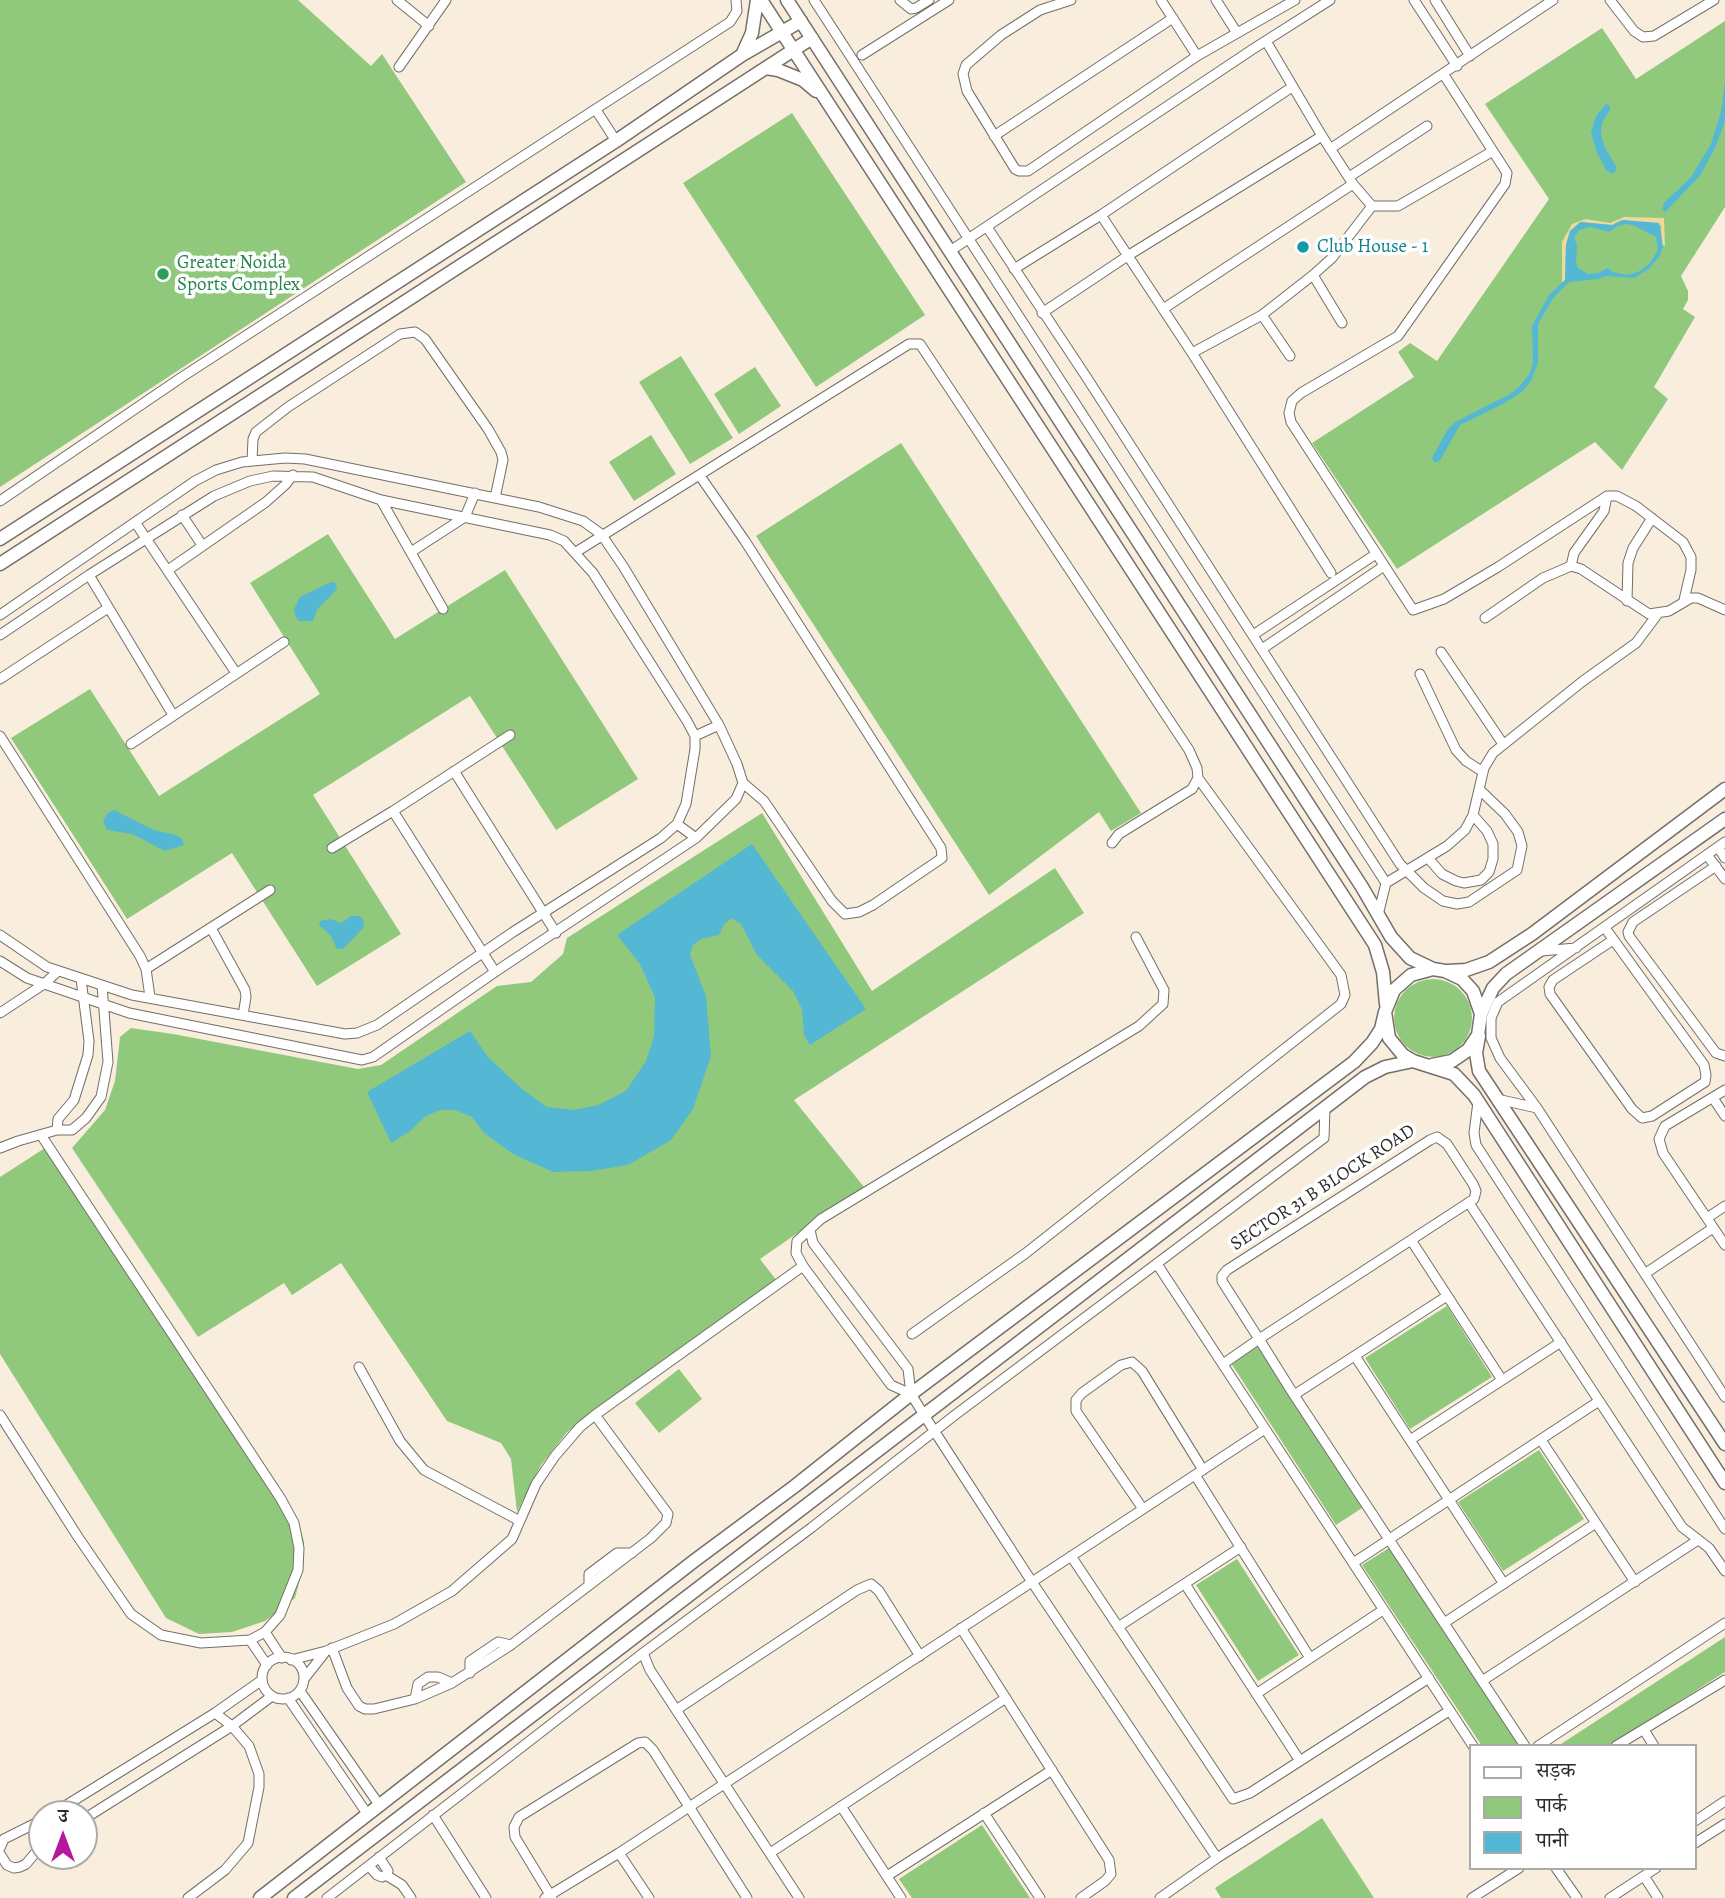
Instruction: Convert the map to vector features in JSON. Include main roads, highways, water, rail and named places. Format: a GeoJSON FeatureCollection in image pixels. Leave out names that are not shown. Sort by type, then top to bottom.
{"type":"FeatureCollection","features":[{"type":"Feature","properties":{"kind":"water"},"geometry":{"type":"Polygon","coordinates":[[[1725,81],[1725,120],[1716,146],[1700,176],[1665,212],[1662,210],[1664,203],[1691,177],[1711,144],[1721,112],[1725,81]]]}},
{"type":"Feature","properties":{"kind":"water"},"geometry":{"type":"Polygon","coordinates":[[[1606,104],[1610,106],[1610,110],[1602,123],[1601,135],[1617,168],[1613,174],[1607,171],[1597,153],[1591,133],[1596,116],[1606,104]]]}},
{"type":"Feature","properties":{"kind":"water"},"geometry":{"type":"Polygon","coordinates":[[[1624,220],[1659,223],[1663,247],[1659,257],[1650,268],[1634,278],[1606,276],[1569,282],[1554,297],[1538,324],[1538,363],[1531,381],[1523,391],[1503,404],[1460,425],[1439,462],[1434,462],[1432,458],[1448,429],[1455,422],[1510,394],[1530,373],[1533,363],[1532,326],[1549,295],[1565,280],[1566,245],[1570,231],[1581,222],[1612,225],[1624,220]],[[1625,224],[1609,232],[1590,227],[1579,230],[1574,238],[1578,268],[1588,274],[1608,268],[1627,275],[1638,272],[1650,263],[1658,250],[1656,237],[1633,225],[1625,224]]]}},
{"type":"Feature","properties":{"kind":"water"},"geometry":{"type":"Polygon","coordinates":[[[331,582],[336,583],[337,589],[317,610],[313,621],[299,621],[294,609],[300,597],[331,582]]]}},
{"type":"Feature","properties":{"kind":"water"},"geometry":{"type":"Polygon","coordinates":[[[114,810],[154,830],[176,835],[182,839],[184,845],[165,851],[132,834],[107,830],[103,821],[108,813],[114,810]]]}},
{"type":"Feature","properties":{"kind":"water"},"geometry":{"type":"Polygon","coordinates":[[[752,844],[866,1009],[810,1045],[804,1035],[802,1009],[793,991],[757,955],[741,924],[732,918],[724,924],[719,935],[701,939],[693,945],[690,955],[706,996],[711,1056],[693,1109],[671,1140],[628,1165],[591,1171],[553,1172],[513,1154],[484,1133],[472,1117],[455,1110],[440,1110],[426,1116],[410,1131],[391,1143],[367,1092],[470,1031],[488,1057],[522,1089],[547,1107],[574,1110],[598,1105],[626,1091],[646,1061],[654,1036],[655,998],[640,964],[617,935],[752,844]]]}},
{"type":"Feature","properties":{"kind":"water"},"geometry":{"type":"Polygon","coordinates":[[[351,916],[363,919],[364,927],[343,949],[337,949],[331,936],[319,925],[320,921],[331,919],[341,923],[351,916]]]}},
{"type":"Feature","properties":{"kind":"place","name":"Club House - 1"},"geometry":{"type":"Point","coordinates":[1303,247]}},
{"type":"Feature","properties":{"kind":"place","name":"Greater Noida Sports Complex"},"geometry":{"type":"Point","coordinates":[163,274]}}]}
